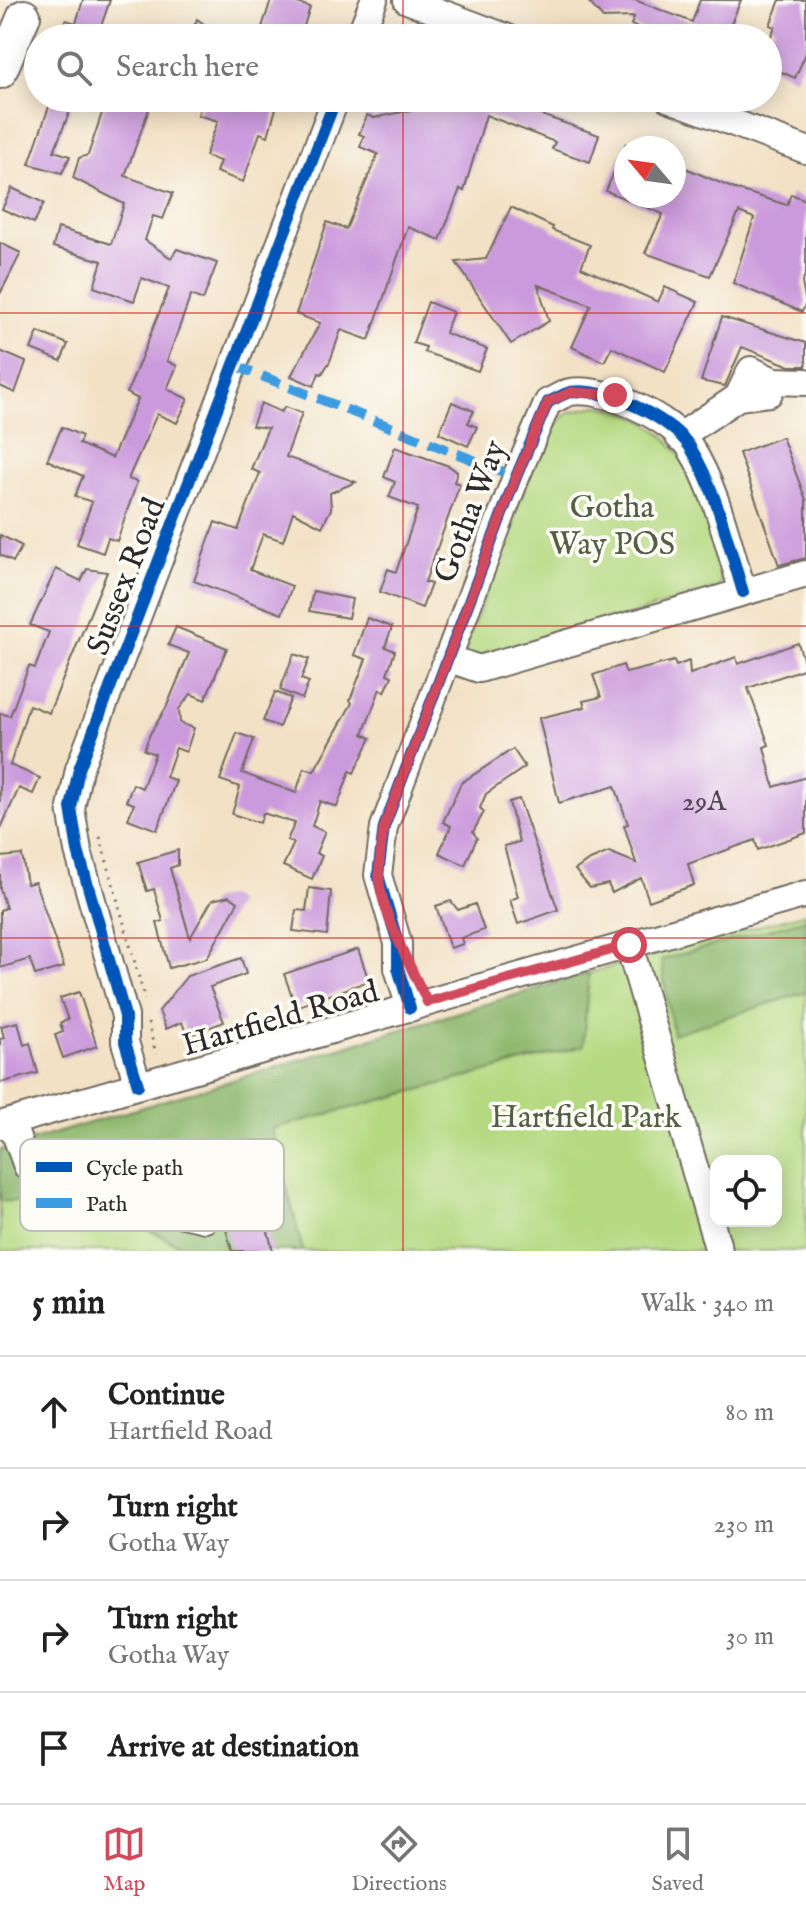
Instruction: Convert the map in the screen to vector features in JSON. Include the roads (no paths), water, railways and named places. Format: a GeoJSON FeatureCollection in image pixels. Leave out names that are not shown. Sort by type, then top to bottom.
{"type":"FeatureCollection","features":[{"type":"Feature","properties":{"kind":"main road"},"geometry":{"type":"LineString","coordinates":[[0,72],[21,11]]}},
{"type":"Feature","properties":{"kind":"street"},"geometry":{"type":"LineString","coordinates":[[365,24],[374,0]]}},
{"type":"Feature","properties":{"kind":"street"},"geometry":{"type":"LineString","coordinates":[[407,0],[471,24]]}},
{"type":"Feature","properties":{"kind":"street","name":"Sussex Road"},"geometry":{"type":"LineString","coordinates":[[149,1073],[125,1042],[125,1016],[78,851],[71,808],[79,769],[331,112]]}},
{"type":"Feature","properties":{"kind":"street"},"geometry":{"type":"LineString","coordinates":[[705,112],[806,150]]}},
{"type":"Feature","properties":{"kind":"street"},"geometry":{"type":"LineString","coordinates":[[679,437],[738,397],[751,370],[773,381],[806,382]]}},
{"type":"Feature","properties":{"kind":"street","name":"Gotha Way"},"geometry":{"type":"LineString","coordinates":[[418,1005],[398,968],[398,943],[378,875],[384,827],[450,659],[516,477],[548,402],[571,392],[615,395],[689,444],[704,476],[743,592]]}},
{"type":"Feature","properties":{"kind":"street"},"geometry":{"type":"LineString","coordinates":[[450,659],[479,669],[806,574]]}},
{"type":"Feature","properties":{"kind":"street","name":"Hartfield Road"},"geometry":{"type":"LineString","coordinates":[[5,1124],[149,1073],[418,1005],[806,894]]}},
{"type":"Feature","properties":{"kind":"street"},"geometry":{"type":"LineString","coordinates":[[629,945],[719,1251]]}},
{"type":"Feature","properties":{"kind":"street"},"geometry":{"type":"LineString","coordinates":[[5,1124],[20,1153]]}},
{"type":"Feature","properties":{"kind":"park label","name":"Gotha Way POS"},"geometry":{"type":"Point","coordinates":[612,524]}},
{"type":"Feature","properties":{"kind":"park label","name":"Hartfield Park"},"geometry":{"type":"Point","coordinates":[586,1116]}}]}
